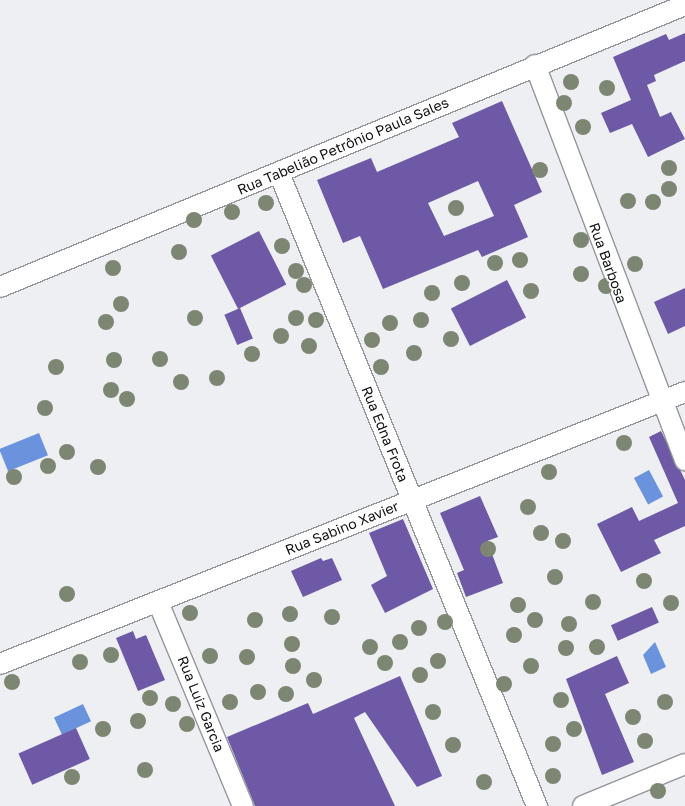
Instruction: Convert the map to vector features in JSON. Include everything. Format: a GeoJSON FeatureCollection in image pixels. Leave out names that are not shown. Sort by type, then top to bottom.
{"type":"FeatureCollection","features":[{"type":"Feature","properties":{"kind":"street","name":"Rua Tabelião Petrônio Paula Sales"},"geometry":{"type":"LineString","coordinates":[[0,287],[279,173],[535,65],[685,5]]}},
{"type":"Feature","properties":{"kind":"street","name":"Rua Barbosa"},"geometry":{"type":"LineString","coordinates":[[535,65],[660,402],[685,460]]}},
{"type":"Feature","properties":{"kind":"street","name":"Rua Edna Frota"},"geometry":{"type":"LineString","coordinates":[[279,173],[537,806]]}},
{"type":"Feature","properties":{"kind":"street","name":"Rua Sabino Xavier"},"geometry":{"type":"LineString","coordinates":[[0,664],[685,392]]}},
{"type":"Feature","properties":{"kind":"street","name":"Rua Luiz Garcia"},"geometry":{"type":"LineString","coordinates":[[158,602],[243,806]]}},
{"type":"Feature","properties":{"kind":"street"},"geometry":{"type":"LineString","coordinates":[[583,806],[685,764]]}},
{"type":"Feature","properties":{"kind":"water"},"geometry":{"type":"Polygon","coordinates":[[[39,433],[48,455],[8,471],[0,449],[39,433]]]}},
{"type":"Feature","properties":{"kind":"water"},"geometry":{"type":"Polygon","coordinates":[[[649,470],[663,496],[648,504],[634,478],[649,470]]]}},
{"type":"Feature","properties":{"kind":"water"},"geometry":{"type":"Polygon","coordinates":[[[655,642],[666,667],[651,674],[643,655],[655,642]]]}},
{"type":"Feature","properties":{"kind":"water"},"geometry":{"type":"Polygon","coordinates":[[[83,704],[91,721],[62,735],[54,718],[83,704]]]}},
{"type":"Feature","properties":{"kind":"building"},"geometry":{"type":"Polygon","coordinates":[[[685,33],[685,61],[654,75],[656,81],[647,85],[660,117],[671,112],[685,139],[648,157],[632,124],[610,133],[601,113],[631,100],[613,57],[666,34],[669,40],[685,33]]]}},
{"type":"Feature","properties":{"kind":"building"},"geometry":{"type":"Polygon","coordinates":[[[502,101],[542,192],[514,205],[528,237],[482,257],[478,250],[383,289],[360,236],[343,243],[317,180],[371,158],[377,172],[459,137],[452,123],[502,101]],[[478,181],[428,203],[444,236],[494,216],[478,181]]]}},
{"type":"Feature","properties":{"kind":"building"},"geometry":{"type":"Polygon","coordinates":[[[259,231],[286,284],[238,309],[211,256],[259,231]]]}},
{"type":"Feature","properties":{"kind":"building"},"geometry":{"type":"Polygon","coordinates":[[[507,280],[526,317],[470,346],[451,309],[507,280]]]}},
{"type":"Feature","properties":{"kind":"building"},"geometry":{"type":"Polygon","coordinates":[[[685,288],[685,326],[668,334],[654,302],[685,288]]]}},
{"type":"Feature","properties":{"kind":"building"},"geometry":{"type":"Polygon","coordinates":[[[240,308],[253,338],[237,345],[224,315],[240,308]]]}},
{"type":"Feature","properties":{"kind":"building"},"geometry":{"type":"Polygon","coordinates":[[[661,431],[685,480],[685,526],[654,540],[661,553],[621,572],[597,524],[632,507],[639,521],[678,503],[649,437],[661,431]]]}},
{"type":"Feature","properties":{"kind":"building"},"geometry":{"type":"Polygon","coordinates":[[[480,496],[498,537],[487,541],[503,583],[466,597],[457,573],[464,570],[440,513],[480,496]]]}},
{"type":"Feature","properties":{"kind":"building"},"geometry":{"type":"Polygon","coordinates":[[[403,519],[433,589],[385,613],[371,585],[387,576],[369,533],[403,519]]]}},
{"type":"Feature","properties":{"kind":"building"},"geometry":{"type":"Polygon","coordinates":[[[321,558],[323,561],[332,558],[342,580],[303,597],[291,571],[321,558]]]}},
{"type":"Feature","properties":{"kind":"building"},"geometry":{"type":"Polygon","coordinates":[[[652,607],[659,623],[618,641],[611,625],[652,607]]]}},
{"type":"Feature","properties":{"kind":"building"},"geometry":{"type":"Polygon","coordinates":[[[133,631],[136,639],[146,635],[165,680],[138,691],[116,638],[133,631]]]}},
{"type":"Feature","properties":{"kind":"building"},"geometry":{"type":"Polygon","coordinates":[[[617,656],[629,683],[605,694],[634,762],[602,775],[566,679],[617,656]]]}},
{"type":"Feature","properties":{"kind":"building"},"geometry":{"type":"Polygon","coordinates":[[[400,676],[442,776],[417,787],[365,712],[354,718],[395,806],[255,806],[227,737],[308,703],[313,714],[400,676]]]}},
{"type":"Feature","properties":{"kind":"building"},"geometry":{"type":"Polygon","coordinates":[[[76,728],[90,759],[32,785],[18,754],[76,728]]]}}]}
